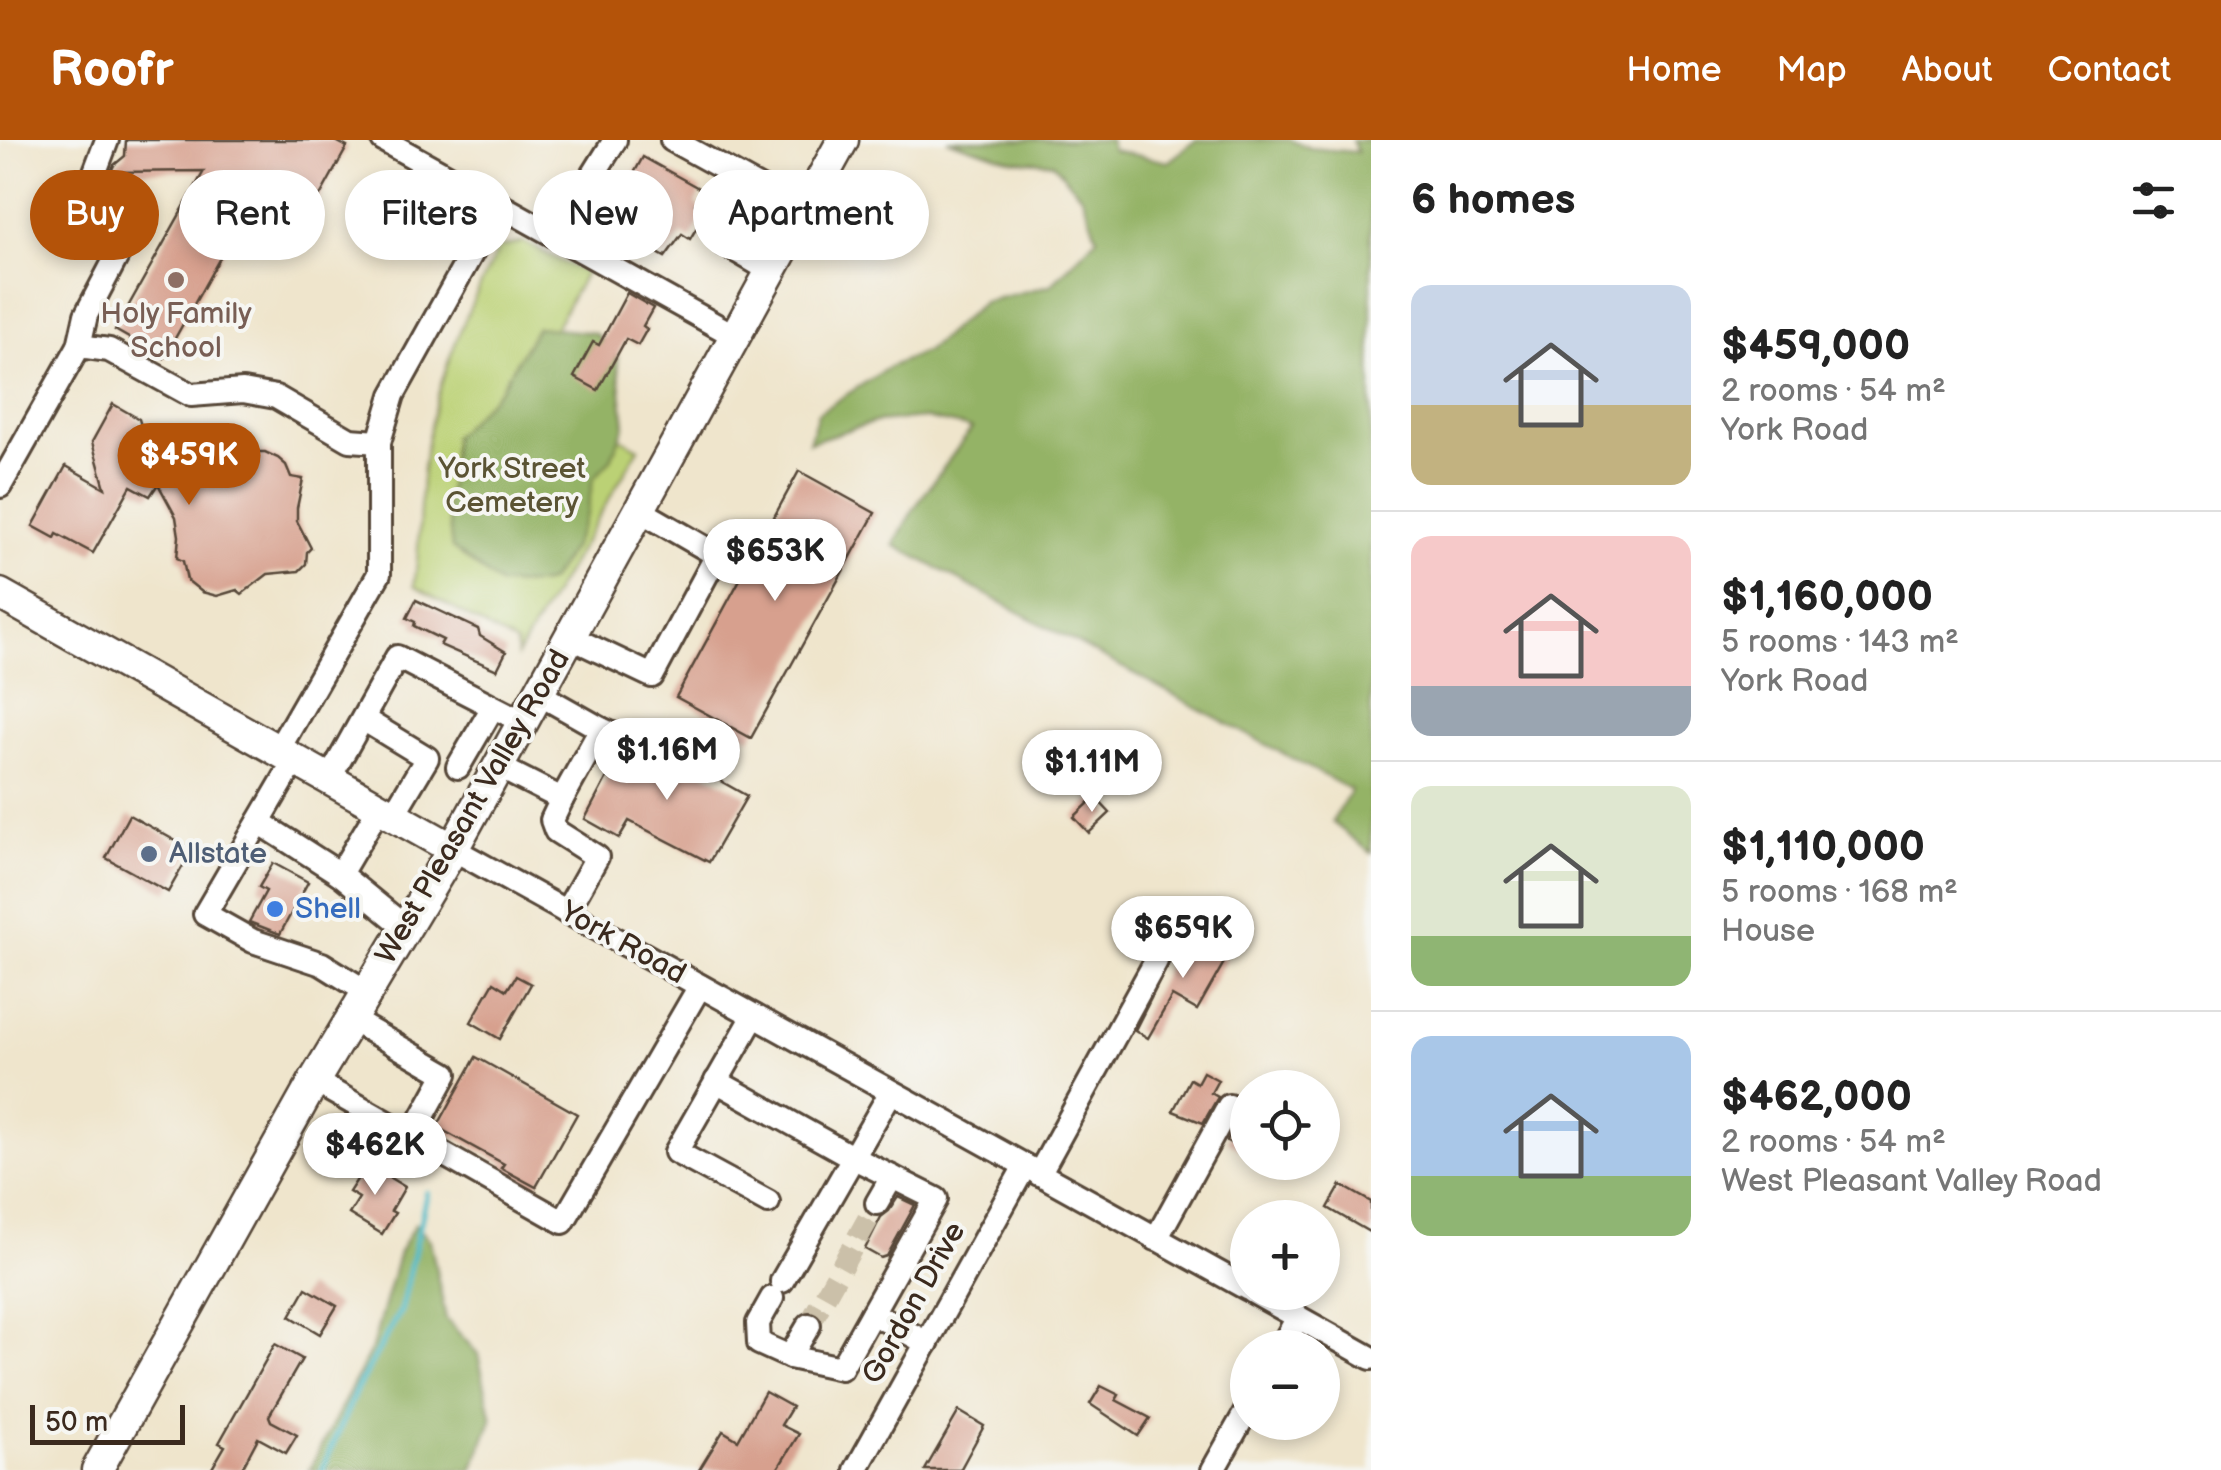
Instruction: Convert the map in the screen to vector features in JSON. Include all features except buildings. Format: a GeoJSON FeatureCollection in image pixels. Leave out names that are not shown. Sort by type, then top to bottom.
{"type":"FeatureCollection","features":[{"type":"Feature","properties":{"kind":"main road","name":"West Pleasant Valley Road"},"geometry":{"type":"LineString","coordinates":[[826,170],[843,140]]}},
{"type":"Feature","properties":{"kind":"main road","name":"West Pleasant Valley Road"},"geometry":{"type":"LineString","coordinates":[[97,1470],[314,1081],[453,849],[777,260]]}},
{"type":"Feature","properties":{"kind":"main road","name":"York Road"},"geometry":{"type":"LineString","coordinates":[[0,594],[453,849]]}},
{"type":"Feature","properties":{"kind":"street"},"geometry":{"type":"LineString","coordinates":[[0,486],[80,346],[86,315],[139,214],[90,184],[107,140]]}},
{"type":"Feature","properties":{"kind":"street"},"geometry":{"type":"LineString","coordinates":[[383,140],[437,170]]}},
{"type":"Feature","properties":{"kind":"street"},"geometry":{"type":"LineString","coordinates":[[596,170],[615,140]]}},
{"type":"Feature","properties":{"kind":"street"},"geometry":{"type":"LineString","coordinates":[[672,140],[727,170]]}},
{"type":"Feature","properties":{"kind":"street"},"geometry":{"type":"LineString","coordinates":[[513,212],[735,336]]}},
{"type":"Feature","properties":{"kind":"street"},"geometry":{"type":"LineString","coordinates":[[368,992],[322,964],[253,941],[205,914],[259,822],[287,755],[379,574],[379,442],[393,395],[468,260]]}},
{"type":"Feature","properties":{"kind":"street"},"geometry":{"type":"LineString","coordinates":[[753,260],[771,270]]}},
{"type":"Feature","properties":{"kind":"street"},"geometry":{"type":"LineString","coordinates":[[80,346],[109,350],[190,395],[243,391],[276,398],[350,440],[379,442]]}},
{"type":"Feature","properties":{"kind":"street"},"geometry":{"type":"LineString","coordinates":[[570,637],[652,676],[717,555],[639,510]]}},
{"type":"Feature","properties":{"kind":"street"},"geometry":{"type":"LineString","coordinates":[[329,779],[397,657],[523,722]]}},
{"type":"Feature","properties":{"kind":"street"},"geometry":{"type":"LineString","coordinates":[[539,694],[639,746]]}},
{"type":"Feature","properties":{"kind":"street"},"geometry":{"type":"LineString","coordinates":[[458,767],[492,707]]}},
{"type":"Feature","properties":{"kind":"street"},"geometry":{"type":"LineString","coordinates":[[363,719],[427,758],[494,775],[562,800]]}},
{"type":"Feature","properties":{"kind":"street"},"geometry":{"type":"LineString","coordinates":[[566,912],[597,857],[556,830],[552,820],[601,729]]}},
{"type":"Feature","properties":{"kind":"street"},"geometry":{"type":"LineString","coordinates":[[340,874],[427,758]]}},
{"type":"Feature","properties":{"kind":"street"},"geometry":{"type":"LineString","coordinates":[[259,822],[340,874],[406,927]]}},
{"type":"Feature","properties":{"kind":"street","name":"York Road"},"geometry":{"type":"LineString","coordinates":[[453,849],[1230,1280]]}},
{"type":"Feature","properties":{"kind":"street","name":"Gordon Drive"},"geometry":{"type":"LineString","coordinates":[[856,1470],[927,1342],[1156,962]]}},
{"type":"Feature","properties":{"kind":"street"},"geometry":{"type":"LineString","coordinates":[[314,1081],[563,1222],[700,986]]}},
{"type":"Feature","properties":{"kind":"street"},"geometry":{"type":"LineString","coordinates":[[754,1016],[676,1152],[768,1202]]}},
{"type":"Feature","properties":{"kind":"street"},"geometry":{"type":"LineString","coordinates":[[352,1020],[446,1074],[412,1136]]}},
{"type":"Feature","properties":{"kind":"street"},"geometry":{"type":"LineString","coordinates":[[716,1080],[854,1158],[936,1200],[841,1368],[790,1358],[758,1343],[758,1323],[854,1158],[891,1092]]}},
{"type":"Feature","properties":{"kind":"street"},"geometry":{"type":"LineString","coordinates":[[1156,1239],[1229,1106]]}},
{"type":"Feature","properties":{"kind":"street"},"geometry":{"type":"LineString","coordinates":[[878,1203],[892,1177]]}},
{"type":"Feature","properties":{"kind":"street","name":"York Road"},"geometry":{"type":"LineString","coordinates":[[1284,1310],[1371,1358]]}},
{"type":"Feature","properties":{"kind":"street"},"geometry":{"type":"LineString","coordinates":[[872,1313],[927,1342]]}},
{"type":"Feature","properties":{"kind":"street"},"geometry":{"type":"LineString","coordinates":[[1291,1330],[1298,1318]]}},
{"type":"Feature","properties":{"kind":"street"},"geometry":{"type":"LineString","coordinates":[[790,1358],[809,1324]]}},
{"type":"Feature","properties":{"kind":"street"},"geometry":{"type":"LineString","coordinates":[[1213,1470],[1230,1440]]}},
{"type":"Feature","properties":{"kind":"green space"},"geometry":{"type":"Polygon","coordinates":[[[947,140],[1110,140],[1112,150],[1168,162],[1196,140],[1290,140],[1310,148],[1357,152],[1352,140],[1371,140],[1371,853],[1332,822],[1351,790],[894,545],[913,510],[972,428],[925,418],[875,422],[809,442],[818,413],[891,366],[927,351],[983,302],[1051,285],[1097,237],[1082,197],[1053,163],[1012,160],[947,140]]]}},
{"type":"Feature","properties":{"kind":"green space","name":"York Street Cemetery"},"geometry":{"type":"Polygon","coordinates":[[[523,242],[533,247],[533,260],[559,260],[585,273],[524,385],[639,448],[517,656],[516,644],[414,586],[424,461],[443,378],[493,260],[513,260],[513,244],[523,242]]]}},
{"type":"Feature","properties":{"kind":"green space"},"geometry":{"type":"Polygon","coordinates":[[[537,327],[595,333],[617,355],[625,425],[611,459],[593,479],[587,513],[572,548],[550,581],[500,585],[452,548],[447,506],[453,437],[500,389],[537,327]]]}},
{"type":"Feature","properties":{"kind":"green space"},"geometry":{"type":"Polygon","coordinates":[[[415,1224],[430,1240],[446,1319],[478,1354],[492,1420],[472,1470],[309,1470],[372,1348],[399,1252],[415,1224]]]}},
{"type":"Feature","properties":{"kind":"waterway"},"geometry":{"type":"LineString","coordinates":[[322,1470],[355,1392],[401,1310],[427,1193]]}},
{"type":"Feature","properties":{"kind":"tunnel"},"geometry":{"type":"LineString","coordinates":[[809,1325],[877,1203]]}},
{"type":"Feature","properties":{"kind":"place","name":"Holy Family School"},"geometry":{"type":"Point","coordinates":[176,280]}},
{"type":"Feature","properties":{"kind":"place","name":"Allstate"},"geometry":{"type":"Point","coordinates":[149,854]}},
{"type":"Feature","properties":{"kind":"place","name":"Shell"},"geometry":{"type":"Point","coordinates":[275,909]}}]}
